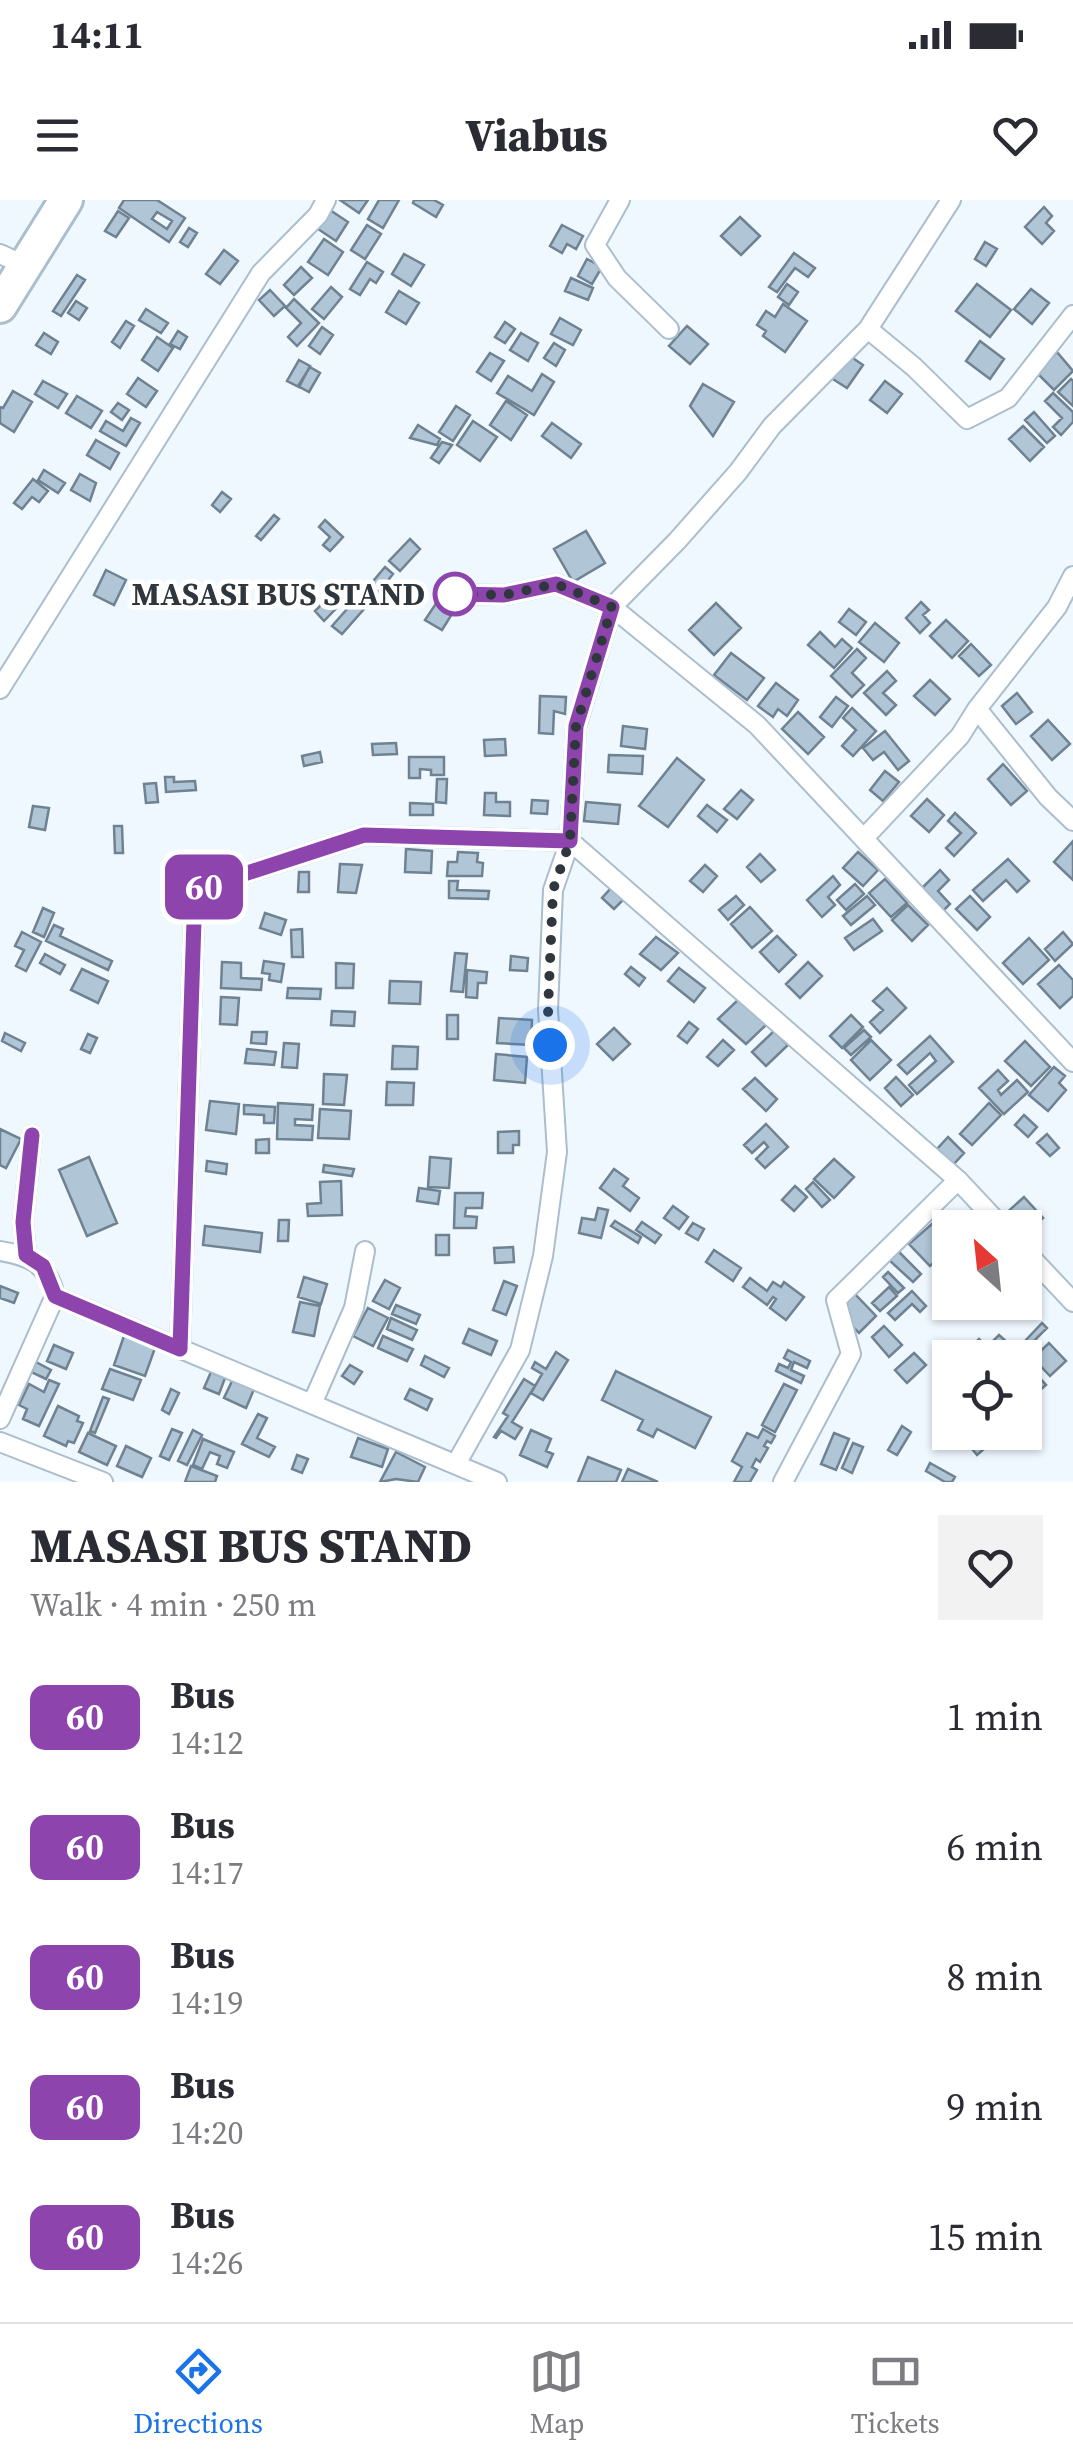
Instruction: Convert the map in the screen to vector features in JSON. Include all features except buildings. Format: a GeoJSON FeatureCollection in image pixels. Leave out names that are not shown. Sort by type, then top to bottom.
{"type":"FeatureCollection","features":[{"type":"Feature","properties":{"kind":"highway"},"geometry":{"type":"LineString","coordinates":[[0,306],[12,259],[66,200]]}},
{"type":"Feature","properties":{"kind":"street"},"geometry":{"type":"LineString","coordinates":[[0,689],[261,273],[318,215],[326,200]]}},
{"type":"Feature","properties":{"kind":"street"},"geometry":{"type":"LineString","coordinates":[[620,200],[595,245],[617,278],[669,329]]}},
{"type":"Feature","properties":{"kind":"street"},"geometry":{"type":"LineString","coordinates":[[456,1464],[520,1350],[543,1256],[557,1152],[548,1010],[553,890],[570,841],[576,726],[612,607],[690,528],[772,426],[868,329],[951,200]]}},
{"type":"Feature","properties":{"kind":"street"},"geometry":{"type":"LineString","coordinates":[[868,329],[967,419],[1008,398],[1073,315]]}},
{"type":"Feature","properties":{"kind":"street"},"geometry":{"type":"LineString","coordinates":[[865,838],[960,736],[977,708],[1057,607],[1073,576]]}},
{"type":"Feature","properties":{"kind":"street"},"geometry":{"type":"LineString","coordinates":[[455,594],[504,595],[556,584],[612,607],[757,726],[1073,1062]]}},
{"type":"Feature","properties":{"kind":"street"},"geometry":{"type":"LineString","coordinates":[[977,708],[1048,797],[1073,822]]}},
{"type":"Feature","properties":{"kind":"street"},"geometry":{"type":"LineString","coordinates":[[180,1349],[195,890],[364,835],[570,841],[958,1180],[986,1210]]}},
{"type":"Feature","properties":{"kind":"street"},"geometry":{"type":"LineString","coordinates":[[26,1255],[23,1222],[32,1135]]}},
{"type":"Feature","properties":{"kind":"street"},"geometry":{"type":"LineString","coordinates":[[782,1482],[851,1354],[836,1300],[958,1180]]}},
{"type":"Feature","properties":{"kind":"street"},"geometry":{"type":"LineString","coordinates":[[0,1251],[26,1255],[43,1266],[55,1296],[497,1482]]}},
{"type":"Feature","properties":{"kind":"street"},"geometry":{"type":"LineString","coordinates":[[312,1404],[354,1308],[364,1251]]}},
{"type":"Feature","properties":{"kind":"street"},"geometry":{"type":"LineString","coordinates":[[1042,1269],[1073,1302]]}},
{"type":"Feature","properties":{"kind":"street"},"geometry":{"type":"LineString","coordinates":[[0,1419],[55,1296]]}},
{"type":"Feature","properties":{"kind":"street"},"geometry":{"type":"LineString","coordinates":[[0,1442],[103,1482]]}},
{"type":"Feature","properties":{"kind":"bus line","name":"60"},"geometry":{"type":"LineString","coordinates":[[32,1135],[23,1222],[26,1255],[43,1266],[55,1296],[180,1349],[195,890],[364,835],[570,841],[576,726],[612,607],[556,584],[504,595],[455,594]]}},
{"type":"Feature","properties":{"kind":"place","name":"MASASI BUS STAND"},"geometry":{"type":"Point","coordinates":[455,594]}},
{"type":"Feature","properties":{"kind":"route"},"geometry":{"type":"LineString","coordinates":[[455,594],[504,595],[556,584],[612,607],[576,726],[570,841],[553,890],[550,1045]]}}]}
